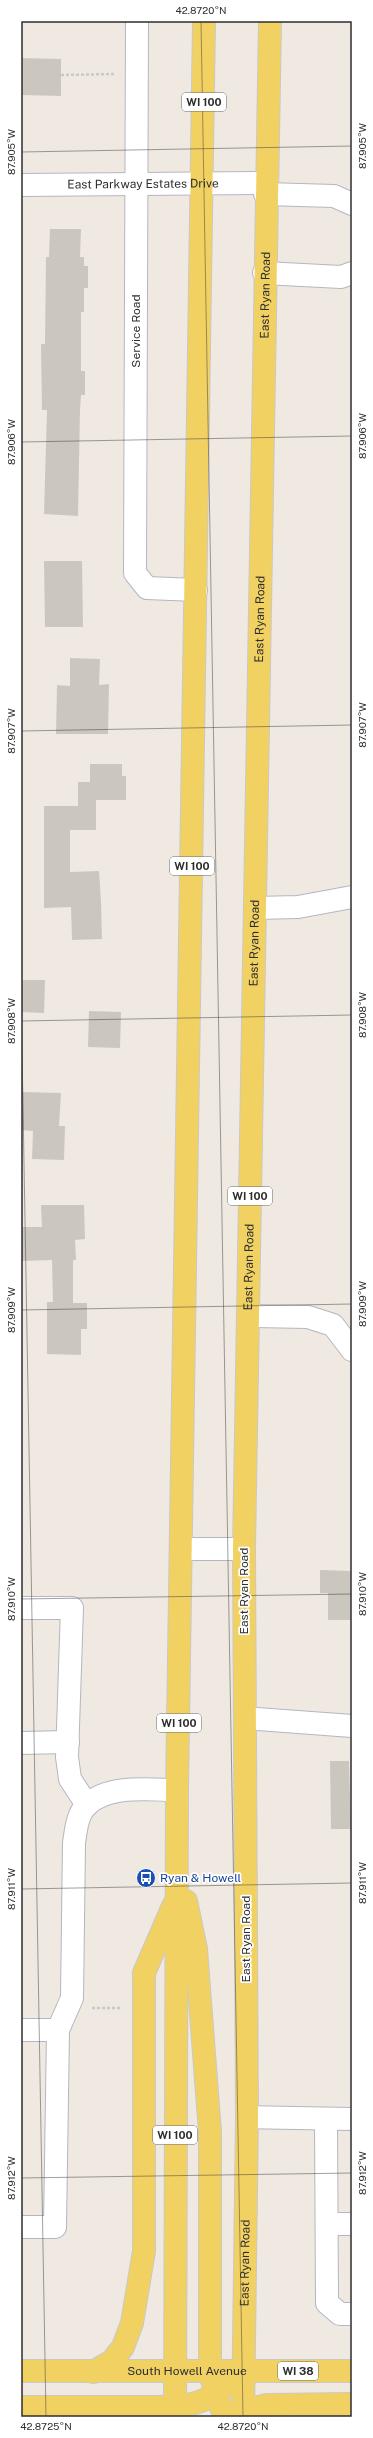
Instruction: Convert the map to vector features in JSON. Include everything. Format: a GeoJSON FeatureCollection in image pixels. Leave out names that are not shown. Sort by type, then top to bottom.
{"type":"FeatureCollection","features":[{"type":"Feature","properties":{"kind":"main road","name":"WI 100"},"geometry":{"type":"LineString","coordinates":[[175,2412],[177,1790],[183,1549],[203,183],[204,21]]}},
{"type":"Feature","properties":{"kind":"main road"},"geometry":{"type":"LineString","coordinates":[[257,21],[268,98]]}},
{"type":"Feature","properties":{"kind":"main road","name":"East Ryan Road"},"geometry":{"type":"LineString","coordinates":[[232,2416],[243,2372],[247,2117],[244,1549],[265,188],[270,21]]}},
{"type":"Feature","properties":{"kind":"main road"},"geometry":{"type":"LineString","coordinates":[[177,1859],[196,1949],[210,2132],[210,2372],[216,2396],[232,2416],[267,2405],[352,2404]]}},
{"type":"Feature","properties":{"kind":"main road"},"geometry":{"type":"LineString","coordinates":[[94,2372],[112,2361],[123,2347],[132,2323],[143,2259],[144,1973],[176,1897]]}},
{"type":"Feature","properties":{"kind":"main road","name":"South Howell Avenue"},"geometry":{"type":"LineString","coordinates":[[21,2371],[352,2371]]}},
{"type":"Feature","properties":{"kind":"main road"},"geometry":{"type":"LineString","coordinates":[[21,2407],[175,2412],[216,2396],[243,2372]]}},
{"type":"Feature","properties":{"kind":"street","name":"Service Road"},"geometry":{"type":"LineString","coordinates":[[137,21],[135,573],[147,588],[196,590]]}},
{"type":"Feature","properties":{"kind":"street","name":"East Parkway Estates Drive"},"geometry":{"type":"LineString","coordinates":[[21,185],[203,183],[334,196],[352,204]]}},
{"type":"Feature","properties":{"kind":"street"},"geometry":{"type":"LineString","coordinates":[[264,273],[341,277],[352,273]]}},
{"type":"Feature","properties":{"kind":"street"},"geometry":{"type":"LineString","coordinates":[[255,908],[298,907],[352,897]]}},
{"type":"Feature","properties":{"kind":"street"},"geometry":{"type":"LineString","coordinates":[[248,1316],[308,1317],[333,1325],[352,1350]]}},
{"type":"Feature","properties":{"kind":"street"},"geometry":{"type":"LineString","coordinates":[[183,1549],[244,1549]]}},
{"type":"Feature","properties":{"kind":"street"},"geometry":{"type":"LineString","coordinates":[[21,1608],[72,1608],[68,1742],[70,1779],[87,1805]]}},
{"type":"Feature","properties":{"kind":"street"},"geometry":{"type":"LineString","coordinates":[[245,1718],[352,1726]]}},
{"type":"Feature","properties":{"kind":"street"},"geometry":{"type":"LineString","coordinates":[[21,1742],[68,1742]]}},
{"type":"Feature","properties":{"kind":"street"},"geometry":{"type":"LineString","coordinates":[[21,2227],[55,2227],[58,2030],[71,2002],[74,1842],[78,1819],[87,1805],[102,1796],[122,1791],[177,1790]]}},
{"type":"Feature","properties":{"kind":"street"},"geometry":{"type":"LineString","coordinates":[[21,2030],[58,2030]]}},
{"type":"Feature","properties":{"kind":"street"},"geometry":{"type":"LineString","coordinates":[[247,2117],[352,2119]]}},
{"type":"Feature","properties":{"kind":"street"},"geometry":{"type":"LineString","coordinates":[[326,2119],[327,2303],[340,2314],[352,2314]]}},
{"type":"Feature","properties":{"kind":"street"},"geometry":{"type":"LineString","coordinates":[[327,2224],[352,2224]]}},
{"type":"Feature","properties":{"kind":"path"},"geometry":{"type":"LineString","coordinates":[[61,75],[115,74]]}},
{"type":"Feature","properties":{"kind":"path"},"geometry":{"type":"LineString","coordinates":[[71,2002],[86,2008],[126,2008]]}},
{"type":"Feature","properties":{"kind":"building"},"geometry":{"type":"Polygon","coordinates":[[[21,58],[61,59],[61,96],[21,95],[21,58]]]}},
{"type":"Feature","properties":{"kind":"building"},"geometry":{"type":"Polygon","coordinates":[[[50,229],[81,229],[80,257],[84,257],[84,266],[88,266],[88,288],[84,288],[84,312],[81,312],[81,371],[85,371],[85,395],[81,395],[80,410],[78,516],[44,514],[47,410],[42,410],[41,344],[45,344],[46,257],[49,257],[50,229]]]}},
{"type":"Feature","properties":{"kind":"building"},"geometry":{"type":"Polygon","coordinates":[[[44,561],[82,561],[83,627],[45,627],[44,561]]]}},
{"type":"Feature","properties":{"kind":"building"},"geometry":{"type":"Polygon","coordinates":[[[70,658],[100,659],[99,685],[109,684],[108,734],[56,734],[57,685],[70,686],[70,658]]]}},
{"type":"Feature","properties":{"kind":"building"},"geometry":{"type":"Polygon","coordinates":[[[90,764],[122,764],[122,776],[126,776],[126,800],[96,800],[96,830],[70,830],[70,872],[99,871],[102,939],[72,940],[71,907],[44,908],[44,806],[78,806],[78,782],[90,782],[90,764]]]}},
{"type":"Feature","properties":{"kind":"building"},"geometry":{"type":"Polygon","coordinates":[[[21,980],[45,980],[44,1013],[21,1012],[21,980]]]}},
{"type":"Feature","properties":{"kind":"building"},"geometry":{"type":"Polygon","coordinates":[[[89,1011],[121,1012],[120,1048],[88,1047],[89,1011]]]}},
{"type":"Feature","properties":{"kind":"building"},"geometry":{"type":"Polygon","coordinates":[[[21,1092],[61,1093],[59,1126],[65,1126],[64,1160],[32,1159],[33,1131],[21,1130],[21,1092]]]}},
{"type":"Feature","properties":{"kind":"building"},"geometry":{"type":"Polygon","coordinates":[[[41,1205],[84,1205],[85,1239],[75,1240],[76,1260],[73,1260],[73,1303],[87,1303],[87,1329],[81,1329],[81,1355],[47,1354],[47,1302],[53,1302],[52,1260],[21,1261],[21,1227],[42,1227],[41,1205]]]}},
{"type":"Feature","properties":{"kind":"building"},"geometry":{"type":"Polygon","coordinates":[[[320,1570],[352,1571],[352,1620],[328,1620],[328,1593],[320,1593],[320,1570]]]}},
{"type":"Feature","properties":{"kind":"building"},"geometry":{"type":"Polygon","coordinates":[[[330,1761],[349,1761],[351,1829],[331,1829],[330,1761]]]}},
{"type":"Feature","properties":{"kind":"place","name":"Ryan & Howell"},"geometry":{"type":"Point","coordinates":[146,1878]}}]}
